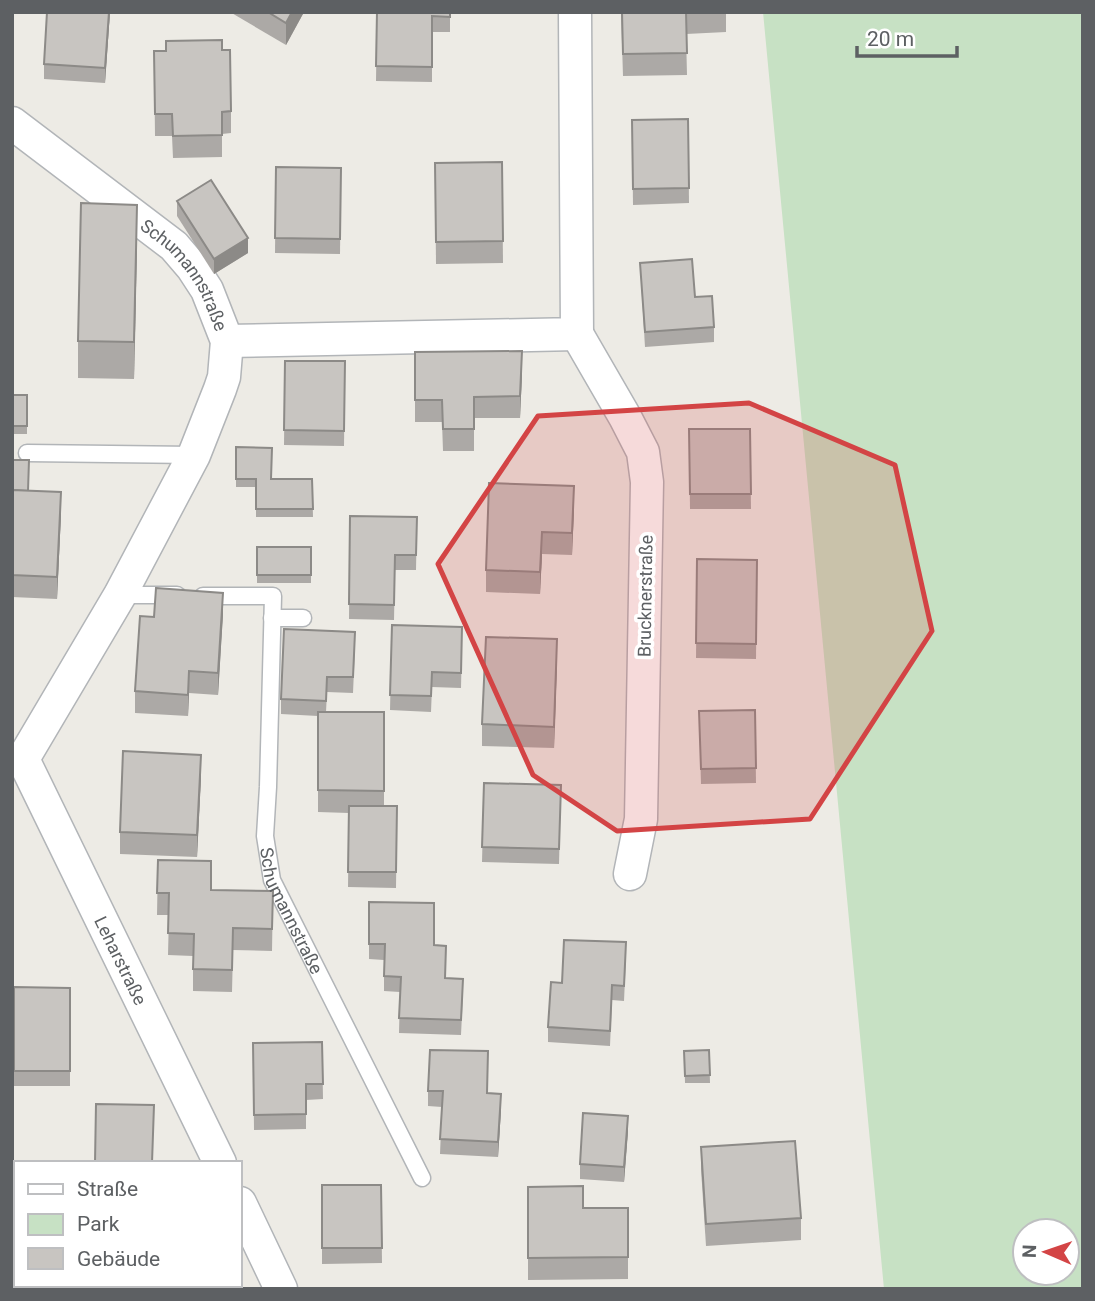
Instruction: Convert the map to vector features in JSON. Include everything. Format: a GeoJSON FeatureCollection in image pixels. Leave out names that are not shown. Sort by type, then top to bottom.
{"type":"FeatureCollection","features":[{"type":"Feature","properties":{"kind":"street","name":"Brucknerstraße"},"geometry":{"type":"LineString","coordinates":[[575,12],[577,334],[643,452],[647,482],[642,818],[630,874]]}},
{"type":"Feature","properties":{"kind":"street","name":"Schumannstraße"},"geometry":{"type":"LineString","coordinates":[[12,123],[174,246],[207,290],[226,341],[224,377],[194,455],[120,595],[18,759]]}},
{"type":"Feature","properties":{"kind":"street"},"geometry":{"type":"LineString","coordinates":[[226,341],[577,334]]}},
{"type":"Feature","properties":{"kind":"street","name":"Leharstraße"},"geometry":{"type":"LineString","coordinates":[[18,759],[219,1161]]}},
{"type":"Feature","properties":{"kind":"street"},"geometry":{"type":"LineString","coordinates":[[242,1207],[281,1289]]}},
{"type":"Feature","properties":{"kind":"lane"},"geometry":{"type":"LineString","coordinates":[[27,453],[194,455]]}},
{"type":"Feature","properties":{"kind":"lane"},"geometry":{"type":"LineString","coordinates":[[120,595],[273,596],[272,618],[303,618]]}},
{"type":"Feature","properties":{"kind":"lane","name":"Schumannstraße"},"geometry":{"type":"LineString","coordinates":[[272,618],[265,836],[272,880],[422,1178]]}},
{"type":"Feature","properties":{"kind":"highlighted area"},"geometry":{"type":"Polygon","coordinates":[[[749,403],[895,465],[932,631],[810,819],[617,831],[533,775],[438,564],[538,416],[749,403]]]}},
{"type":"Feature","properties":{"kind":"green space"},"geometry":{"type":"Polygon","coordinates":[[[763,12],[1083,12],[1083,1289],[884,1289],[763,12]]]}},
{"type":"Feature","properties":{"kind":"building"},"geometry":{"type":"Polygon","coordinates":[[[47,12],[109,12],[105,68],[44,64],[47,12]]]}},
{"type":"Feature","properties":{"kind":"building"},"geometry":{"type":"Polygon","coordinates":[[[268,12],[292,12],[286,23],[268,12]]]}},
{"type":"Feature","properties":{"kind":"building"},"geometry":{"type":"Polygon","coordinates":[[[377,12],[450,12],[450,17],[432,16],[432,67],[376,66],[377,12]]]}},
{"type":"Feature","properties":{"kind":"building"},"geometry":{"type":"Polygon","coordinates":[[[622,12],[686,12],[687,53],[623,54],[622,12]]]}},
{"type":"Feature","properties":{"kind":"building"},"geometry":{"type":"Polygon","coordinates":[[[222,40],[222,50],[230,50],[231,111],[222,112],[222,135],[173,136],[172,114],[155,114],[154,51],[166,51],[166,41],[222,40]]]}},
{"type":"Feature","properties":{"kind":"building"},"geometry":{"type":"Polygon","coordinates":[[[688,119],[689,188],[633,189],[632,120],[688,119]]]}},
{"type":"Feature","properties":{"kind":"building"},"geometry":{"type":"Polygon","coordinates":[[[502,162],[503,241],[436,242],[435,163],[502,162]]]}},
{"type":"Feature","properties":{"kind":"building"},"geometry":{"type":"Polygon","coordinates":[[[276,167],[341,168],[340,239],[275,238],[276,167]]]}},
{"type":"Feature","properties":{"kind":"building"},"geometry":{"type":"Polygon","coordinates":[[[211,180],[248,238],[214,259],[177,201],[211,180]]]}},
{"type":"Feature","properties":{"kind":"building"},"geometry":{"type":"Polygon","coordinates":[[[81,203],[137,205],[134,342],[78,341],[81,203]]]}},
{"type":"Feature","properties":{"kind":"building"},"geometry":{"type":"Polygon","coordinates":[[[692,259],[695,297],[712,296],[714,327],[645,332],[640,263],[692,259]]]}},
{"type":"Feature","properties":{"kind":"building"},"geometry":{"type":"Polygon","coordinates":[[[522,351],[520,396],[474,397],[474,429],[443,429],[442,400],[415,400],[415,352],[522,351]]]}},
{"type":"Feature","properties":{"kind":"building"},"geometry":{"type":"Polygon","coordinates":[[[285,361],[345,361],[344,431],[284,430],[285,361]]]}},
{"type":"Feature","properties":{"kind":"building"},"geometry":{"type":"Polygon","coordinates":[[[12,395],[27,395],[27,426],[12,426],[12,395]]]}},
{"type":"Feature","properties":{"kind":"building"},"geometry":{"type":"Polygon","coordinates":[[[689,429],[750,429],[751,494],[690,494],[689,429]]]}},
{"type":"Feature","properties":{"kind":"building"},"geometry":{"type":"Polygon","coordinates":[[[236,447],[272,448],[271,479],[312,479],[313,509],[256,509],[256,479],[236,479],[236,447]]]}},
{"type":"Feature","properties":{"kind":"building"},"geometry":{"type":"Polygon","coordinates":[[[12,460],[29,460],[28,491],[12,490],[12,460]]]}},
{"type":"Feature","properties":{"kind":"building"},"geometry":{"type":"Polygon","coordinates":[[[489,483],[574,486],[572,533],[542,532],[540,572],[486,570],[489,483]]]}},
{"type":"Feature","properties":{"kind":"building"},"geometry":{"type":"Polygon","coordinates":[[[12,490],[61,492],[57,577],[12,575],[12,490]]]}},
{"type":"Feature","properties":{"kind":"building"},"geometry":{"type":"Polygon","coordinates":[[[350,516],[417,517],[416,555],[395,555],[394,605],[349,604],[350,516]]]}},
{"type":"Feature","properties":{"kind":"building"},"geometry":{"type":"Polygon","coordinates":[[[257,547],[311,547],[311,575],[257,575],[257,547]]]}},
{"type":"Feature","properties":{"kind":"building"},"geometry":{"type":"Polygon","coordinates":[[[697,559],[757,560],[756,644],[696,643],[697,559]]]}},
{"type":"Feature","properties":{"kind":"building"},"geometry":{"type":"Polygon","coordinates":[[[156,588],[223,593],[218,673],[189,671],[188,695],[135,691],[140,616],[154,617],[156,588]]]}},
{"type":"Feature","properties":{"kind":"building"},"geometry":{"type":"Polygon","coordinates":[[[392,625],[462,627],[461,673],[432,672],[431,696],[390,695],[392,625]]]}},
{"type":"Feature","properties":{"kind":"building"},"geometry":{"type":"Polygon","coordinates":[[[284,629],[355,632],[353,677],[327,677],[326,701],[281,699],[284,629]]]}},
{"type":"Feature","properties":{"kind":"building"},"geometry":{"type":"Polygon","coordinates":[[[486,637],[557,639],[554,727],[482,724],[486,637]]]}},
{"type":"Feature","properties":{"kind":"building"},"geometry":{"type":"Polygon","coordinates":[[[755,710],[756,768],[701,769],[699,711],[755,710]]]}},
{"type":"Feature","properties":{"kind":"building"},"geometry":{"type":"Polygon","coordinates":[[[318,712],[384,712],[384,791],[318,790],[318,712]]]}},
{"type":"Feature","properties":{"kind":"building"},"geometry":{"type":"Polygon","coordinates":[[[123,751],[201,755],[197,835],[120,832],[123,751]]]}},
{"type":"Feature","properties":{"kind":"building"},"geometry":{"type":"Polygon","coordinates":[[[484,783],[561,785],[559,849],[482,847],[484,783]]]}},
{"type":"Feature","properties":{"kind":"building"},"geometry":{"type":"Polygon","coordinates":[[[349,806],[397,806],[396,872],[348,872],[349,806]]]}},
{"type":"Feature","properties":{"kind":"building"},"geometry":{"type":"Polygon","coordinates":[[[158,860],[211,861],[211,890],[273,891],[272,929],[233,928],[232,970],[193,969],[194,934],[168,933],[169,893],[157,893],[158,860]]]}},
{"type":"Feature","properties":{"kind":"building"},"geometry":{"type":"Polygon","coordinates":[[[369,902],[434,903],[434,945],[446,946],[445,978],[463,979],[461,1020],[399,1018],[401,977],[384,976],[385,944],[369,944],[369,902]]]}},
{"type":"Feature","properties":{"kind":"building"},"geometry":{"type":"Polygon","coordinates":[[[564,940],[626,942],[624,986],[612,985],[610,1031],[548,1027],[551,982],[562,983],[564,940]]]}},
{"type":"Feature","properties":{"kind":"building"},"geometry":{"type":"Polygon","coordinates":[[[14,987],[70,988],[70,1071],[14,1071],[14,987]]]}},
{"type":"Feature","properties":{"kind":"building"},"geometry":{"type":"Polygon","coordinates":[[[322,1042],[323,1084],[306,1084],[306,1114],[254,1115],[253,1043],[322,1042]]]}},
{"type":"Feature","properties":{"kind":"building"},"geometry":{"type":"Polygon","coordinates":[[[430,1050],[488,1051],[487,1093],[501,1094],[498,1142],[440,1139],[443,1091],[428,1091],[430,1050]]]}},
{"type":"Feature","properties":{"kind":"building"},"geometry":{"type":"Polygon","coordinates":[[[709,1050],[710,1075],[685,1076],[684,1051],[709,1050]]]}},
{"type":"Feature","properties":{"kind":"building"},"geometry":{"type":"Polygon","coordinates":[[[96,1104],[154,1105],[152,1161],[95,1161],[96,1104]]]}},
{"type":"Feature","properties":{"kind":"building"},"geometry":{"type":"Polygon","coordinates":[[[583,1113],[628,1116],[624,1167],[580,1164],[583,1113]]]}},
{"type":"Feature","properties":{"kind":"building"},"geometry":{"type":"Polygon","coordinates":[[[795,1141],[801,1218],[706,1224],[701,1147],[795,1141]]]}},
{"type":"Feature","properties":{"kind":"building"},"geometry":{"type":"Polygon","coordinates":[[[12,1173],[14,1173],[14,1221],[12,1173]]]}},
{"type":"Feature","properties":{"kind":"building"},"geometry":{"type":"Polygon","coordinates":[[[322,1185],[381,1185],[382,1248],[322,1248],[322,1185]]]}},
{"type":"Feature","properties":{"kind":"building"},"geometry":{"type":"Polygon","coordinates":[[[583,1186],[583,1208],[628,1208],[628,1257],[528,1258],[528,1187],[583,1186]]]}},
{"type":"Feature","properties":{"kind":"building"},"geometry":{"type":"Polygon","coordinates":[[[12,1255],[14,1287],[12,1289],[12,1255]]]}},
{"type":"Feature","properties":{"kind":"building"},"geometry":{"type":"Polygon","coordinates":[[[122,1287],[186,1287],[186,1289],[122,1287]]]}}]}
